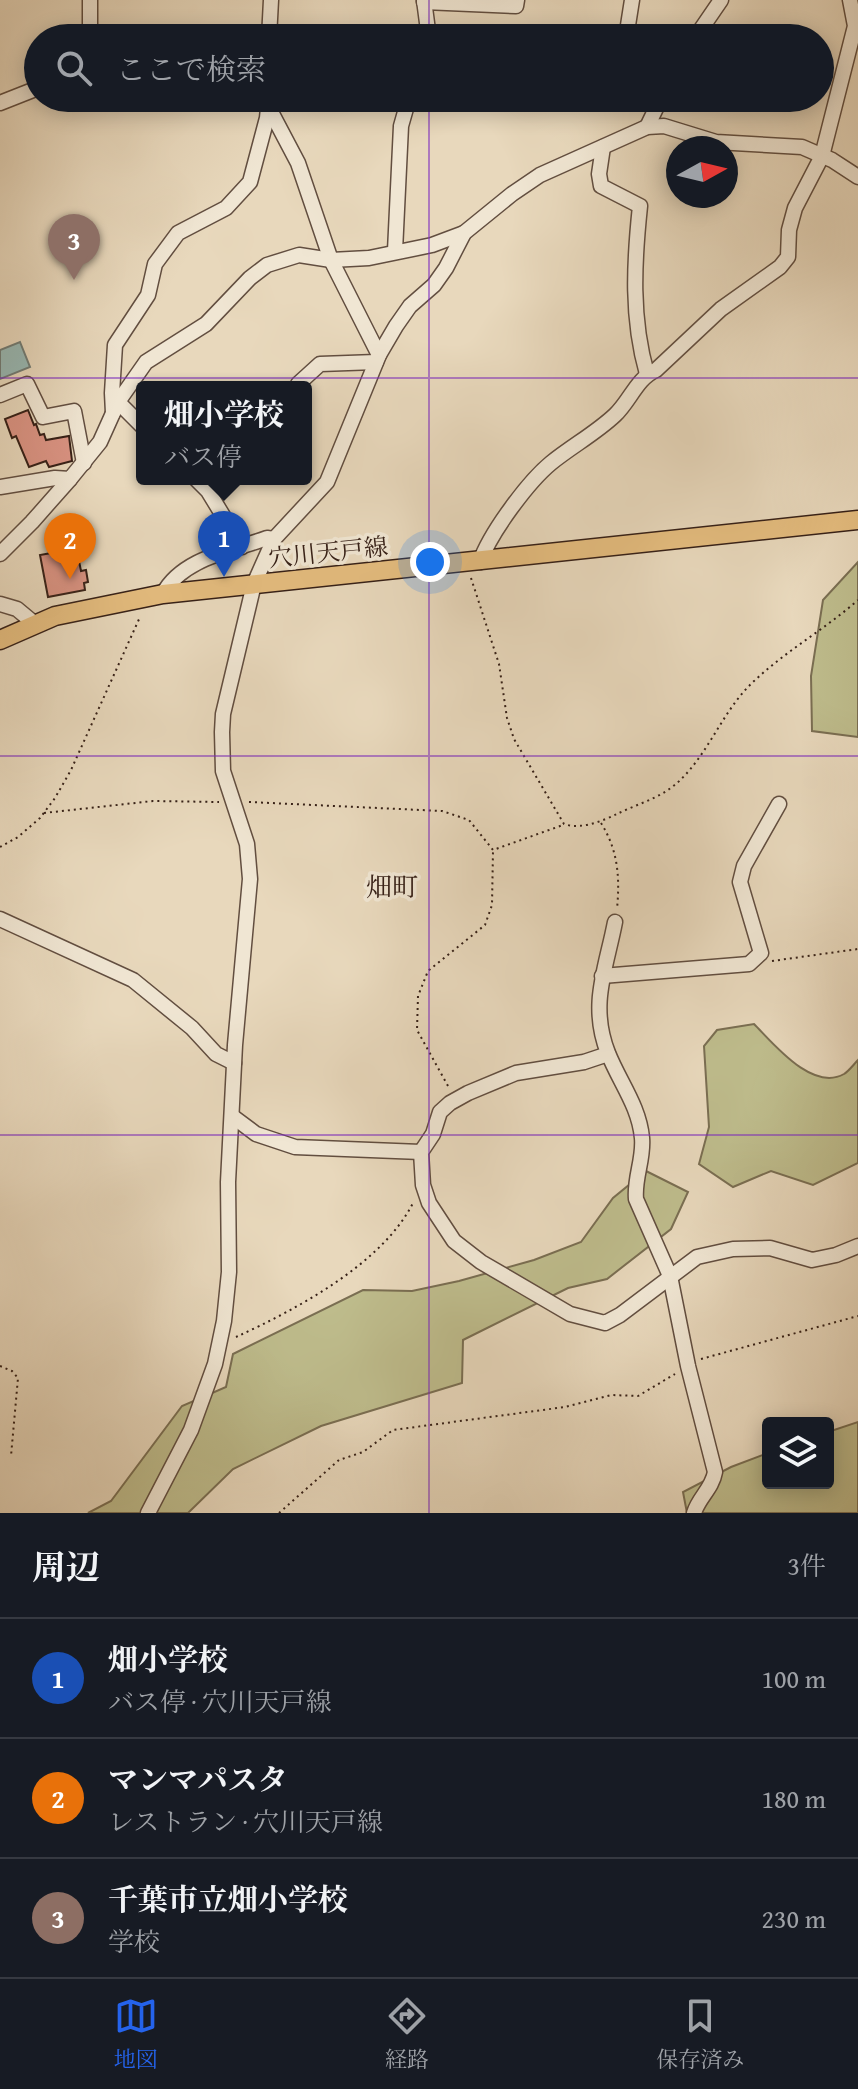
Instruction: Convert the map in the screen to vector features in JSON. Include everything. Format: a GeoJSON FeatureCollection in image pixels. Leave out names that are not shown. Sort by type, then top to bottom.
{"type":"FeatureCollection","features":[{"type":"Feature","properties":{"kind":"main road","name":"穴川天戸線"},"geometry":{"type":"LineString","coordinates":[[0,640],[35,624],[77,611],[156,595],[858,520]]}},
{"type":"Feature","properties":{"kind":"street"},"geometry":{"type":"LineString","coordinates":[[90,0],[90,24]]}},
{"type":"Feature","properties":{"kind":"street"},"geometry":{"type":"LineString","coordinates":[[270,24],[271,0]]}},
{"type":"Feature","properties":{"kind":"street"},"geometry":{"type":"LineString","coordinates":[[427,24],[424,1],[516,6],[517,0]]}},
{"type":"Feature","properties":{"kind":"street"},"geometry":{"type":"LineString","coordinates":[[628,24],[632,0]]}},
{"type":"Feature","properties":{"kind":"street"},"geometry":{"type":"LineString","coordinates":[[705,24],[721,0]]}},
{"type":"Feature","properties":{"kind":"street"},"geometry":{"type":"LineString","coordinates":[[834,109],[855,26],[850,0]]}},
{"type":"Feature","properties":{"kind":"street"},"geometry":{"type":"LineString","coordinates":[[0,103],[24,94]]}},
{"type":"Feature","properties":{"kind":"street"},"geometry":{"type":"LineString","coordinates":[[136,422],[116,408],[112,393],[115,345],[148,295],[155,264],[178,233],[226,208],[250,182],[267,112]]}},
{"type":"Feature","properties":{"kind":"street"},"geometry":{"type":"LineString","coordinates":[[273,112],[298,163],[331,260],[378,359]]}},
{"type":"Feature","properties":{"kind":"street"},"geometry":{"type":"LineString","coordinates":[[395,251],[401,126],[405,112]]}},
{"type":"Feature","properties":{"kind":"street"},"geometry":{"type":"LineString","coordinates":[[647,127],[654,112]]}},
{"type":"Feature","properties":{"kind":"street"},"geometry":{"type":"LineString","coordinates":[[473,562],[507,514],[549,465],[619,412],[647,374],[656,370],[721,309],[780,267],[788,257],[789,230],[795,208],[822,156],[833,112]]}},
{"type":"Feature","properties":{"kind":"street"},"geometry":{"type":"LineString","coordinates":[[0,554],[32,522],[100,442],[116,408],[146,362],[206,324],[250,278],[267,265],[299,255],[349,260],[432,245],[464,233],[540,175],[647,127],[664,126],[716,142],[802,147],[858,177]]}},
{"type":"Feature","properties":{"kind":"street"},"geometry":{"type":"LineString","coordinates":[[603,147],[599,174],[601,186],[640,206],[634,303],[639,348],[647,374]]}},
{"type":"Feature","properties":{"kind":"street"},"geometry":{"type":"LineString","coordinates":[[148,1513],[191,1430],[206,1393],[219,1346],[229,1272],[228,1182],[234,1063],[250,879],[247,844],[223,771],[223,714],[254,584],[274,539],[327,482],[378,359],[410,306],[434,285],[446,268],[464,233]]}},
{"type":"Feature","properties":{"kind":"street"},"geometry":{"type":"LineString","coordinates":[[301,381],[320,364],[378,359]]}},
{"type":"Feature","properties":{"kind":"street"},"geometry":{"type":"LineString","coordinates":[[0,395],[27,384],[43,417],[74,411],[84,463]]}},
{"type":"Feature","properties":{"kind":"street"},"geometry":{"type":"LineString","coordinates":[[0,487],[55,478],[70,479]]}},
{"type":"Feature","properties":{"kind":"street"},"geometry":{"type":"LineString","coordinates":[[202,485],[242,547]]}},
{"type":"Feature","properties":{"kind":"street"},"geometry":{"type":"LineString","coordinates":[[156,595],[189,568],[223,551],[267,538],[274,539]]}},
{"type":"Feature","properties":{"kind":"street"},"geometry":{"type":"LineString","coordinates":[[0,604],[17,609],[35,624]]}},
{"type":"Feature","properties":{"kind":"street"},"geometry":{"type":"LineString","coordinates":[[602,976],[749,964],[761,953],[740,882],[744,866],[779,804]]}},
{"type":"Feature","properties":{"kind":"street"},"geometry":{"type":"LineString","coordinates":[[0,919],[133,980],[192,1028],[216,1054],[234,1063]]}},
{"type":"Feature","properties":{"kind":"street"},"geometry":{"type":"LineString","coordinates":[[615,922],[602,976],[598,1018],[608,1054],[628,1089],[639,1119],[643,1141],[635,1187],[636,1199],[670,1276],[688,1366],[715,1472],[713,1484],[698,1502],[694,1513]]}},
{"type":"Feature","properties":{"kind":"street"},"geometry":{"type":"LineString","coordinates":[[608,1054],[584,1062],[516,1073],[455,1100],[440,1112],[433,1134],[421,1152],[423,1185],[429,1203],[454,1241],[481,1262],[570,1314],[605,1323],[697,1257],[733,1249],[770,1248],[812,1260],[858,1246]]}},
{"type":"Feature","properties":{"kind":"street"},"geometry":{"type":"LineString","coordinates":[[232,1116],[256,1134],[295,1147],[421,1152]]}},
{"type":"Feature","properties":{"kind":"path"},"geometry":{"type":"LineString","coordinates":[[473,562],[514,739],[564,824]]}},
{"type":"Feature","properties":{"kind":"path"},"geometry":{"type":"LineString","coordinates":[[0,847],[18,837],[44,813],[71,770],[156,595]]}},
{"type":"Feature","properties":{"kind":"path"},"geometry":{"type":"LineString","coordinates":[[493,850],[564,824],[571,826],[601,821],[667,791],[693,764],[747,689],[786,654],[858,600]]}},
{"type":"Feature","properties":{"kind":"path"},"geometry":{"type":"LineString","coordinates":[[44,813],[153,801],[231,802],[442,811],[469,820],[493,850],[492,905],[485,925],[428,971],[418,996],[417,1030],[455,1100]]}},
{"type":"Feature","properties":{"kind":"path"},"geometry":{"type":"LineString","coordinates":[[601,821],[611,838],[618,866],[615,922]]}},
{"type":"Feature","properties":{"kind":"path"},"geometry":{"type":"LineString","coordinates":[[749,964],[858,949]]}},
{"type":"Feature","properties":{"kind":"path"},"geometry":{"type":"LineString","coordinates":[[219,1346],[300,1303],[369,1257],[391,1237],[409,1213],[423,1185]]}},
{"type":"Feature","properties":{"kind":"path"},"geometry":{"type":"LineString","coordinates":[[279,1513],[339,1460],[363,1452],[393,1430],[565,1407],[611,1395],[638,1396],[688,1366],[723,1352],[858,1316]]}},
{"type":"Feature","properties":{"kind":"path"},"geometry":{"type":"LineString","coordinates":[[0,1366],[12,1371],[18,1378],[11,1456]]}},
{"type":"Feature","properties":{"kind":"shaded area"},"geometry":{"type":"Polygon","coordinates":[[[858,562],[858,737],[812,731],[811,676],[823,600],[858,562]]]}},
{"type":"Feature","properties":{"kind":"shaded area"},"geometry":{"type":"Polygon","coordinates":[[[754,1024],[794,1063],[819,1076],[832,1078],[844,1074],[858,1060],[858,1163],[813,1185],[771,1171],[733,1187],[699,1164],[709,1127],[704,1046],[717,1030],[754,1024]]]}},
{"type":"Feature","properties":{"kind":"shaded area"},"geometry":{"type":"Polygon","coordinates":[[[646,1171],[688,1192],[671,1229],[607,1279],[568,1288],[463,1340],[462,1383],[321,1426],[233,1469],[188,1513],[88,1513],[111,1501],[182,1406],[226,1387],[233,1354],[363,1290],[412,1291],[459,1281],[534,1260],[581,1242],[613,1198],[646,1171]]]}},
{"type":"Feature","properties":{"kind":"shaded area"},"geometry":{"type":"Polygon","coordinates":[[[858,1422],[858,1513],[687,1513],[683,1492],[731,1467],[762,1455],[762,1489],[834,1489],[834,1430],[858,1422]]]}},
{"type":"Feature","properties":{"kind":"water"},"geometry":{"type":"Polygon","coordinates":[[[20,342],[30,367],[0,379],[0,350],[20,342]]]}},
{"type":"Feature","properties":{"kind":"building"},"geometry":{"type":"Polygon","coordinates":[[[28,410],[40,435],[44,434],[46,440],[69,436],[72,461],[49,467],[46,461],[29,467],[5,419],[28,410]]]}},
{"type":"Feature","properties":{"kind":"building"},"geometry":{"type":"Polygon","coordinates":[[[57,552],[58,558],[78,556],[81,571],[86,570],[88,582],[84,583],[85,590],[48,597],[40,555],[57,552]]]}},
{"type":"Feature","properties":{"kind":"place","name":"千葉市立畑小学校"},"geometry":{"type":"Point","coordinates":[74,280]}},
{"type":"Feature","properties":{"kind":"place","name":"畑小学校"},"geometry":{"type":"Point","coordinates":[224,577]}},
{"type":"Feature","properties":{"kind":"place","name":"マンマパスタ"},"geometry":{"type":"Point","coordinates":[70,579]}},
{"type":"Feature","properties":{"kind":"district","name":"畑町"},"geometry":{"type":"Point","coordinates":[392,886]}}]}
